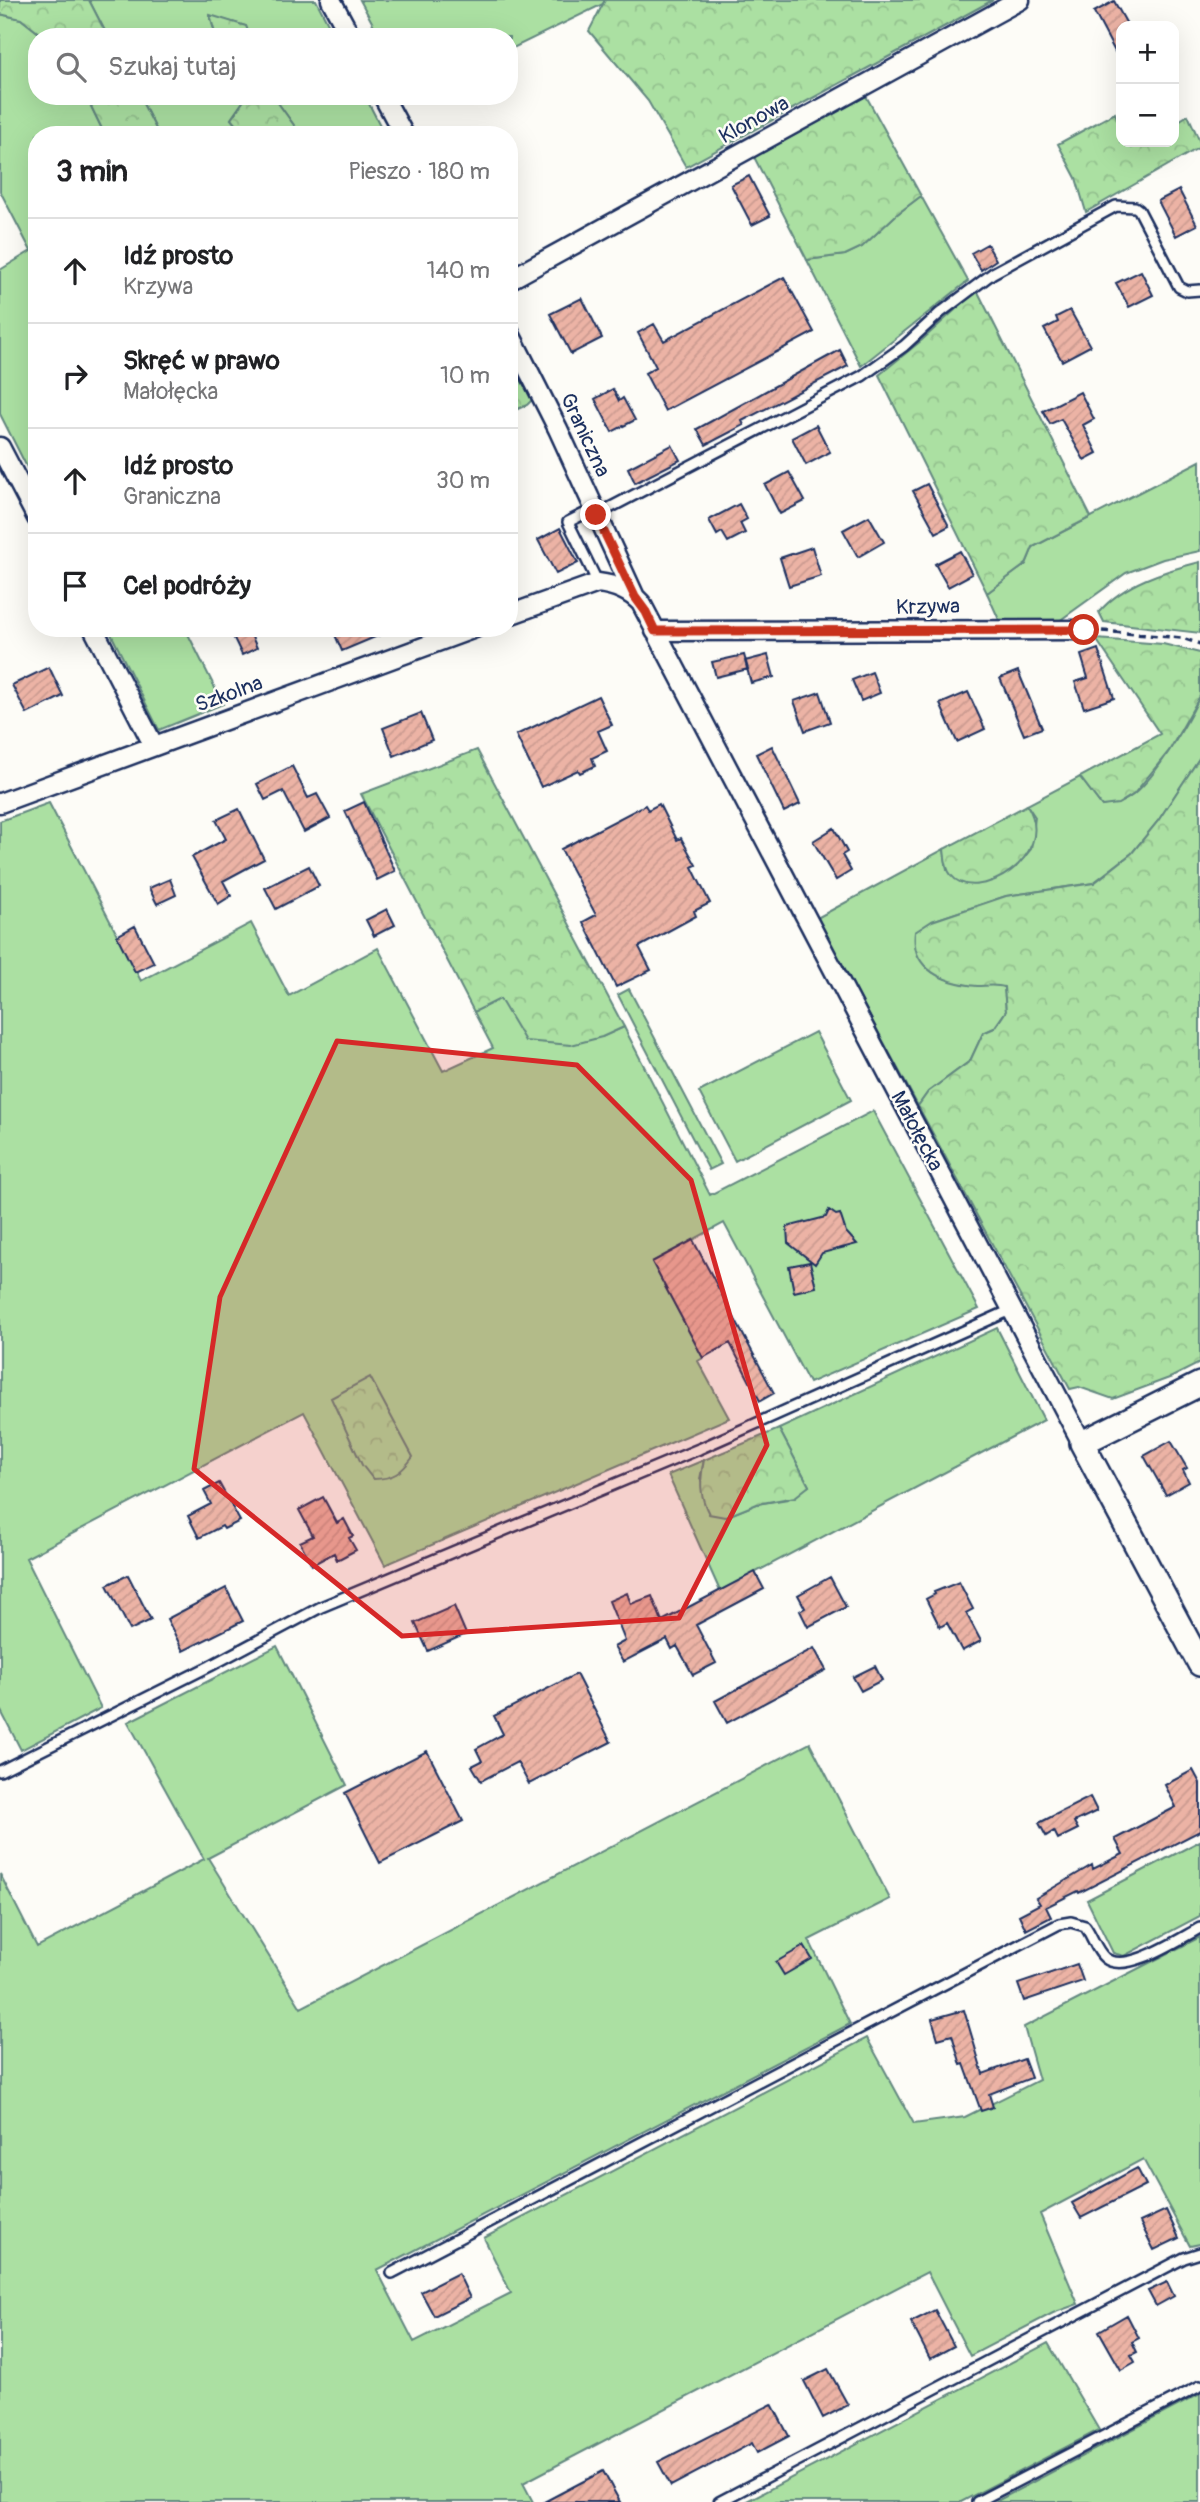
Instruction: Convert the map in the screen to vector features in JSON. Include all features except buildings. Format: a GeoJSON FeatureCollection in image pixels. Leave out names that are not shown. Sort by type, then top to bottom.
{"type":"FeatureCollection","features":[{"type":"Feature","properties":{"kind":"street"},"geometry":{"type":"LineString","coordinates":[[331,0],[346,28]]}},
{"type":"Feature","properties":{"kind":"street","name":"Klonowa"},"geometry":{"type":"LineString","coordinates":[[518,274],[1020,0]]}},
{"type":"Feature","properties":{"kind":"street"},"geometry":{"type":"LineString","coordinates":[[388,105],[399,126]]}},
{"type":"Feature","properties":{"kind":"street","name":"Graniczna"},"geometry":{"type":"LineString","coordinates":[[518,350],[558,429],[635,597]]}},
{"type":"Feature","properties":{"kind":"street"},"geometry":{"type":"LineString","coordinates":[[0,447],[28,501]]}},
{"type":"Feature","properties":{"kind":"street"},"geometry":{"type":"LineString","coordinates":[[518,612],[597,583],[616,586],[635,597]]}},
{"type":"Feature","properties":{"kind":"street","name":"Małołęcka"},"geometry":{"type":"LineString","coordinates":[[635,597],[646,612],[1011,1310],[1200,1664]]}},
{"type":"Feature","properties":{"kind":"street","name":"Krzywa"},"geometry":{"type":"LineString","coordinates":[[655,631],[1084,630]]}},
{"type":"Feature","properties":{"kind":"street"},"geometry":{"type":"LineString","coordinates":[[98,637],[154,746]]}},
{"type":"Feature","properties":{"kind":"street","name":"Szkolna"},"geometry":{"type":"LineString","coordinates":[[0,803],[451,637]]}},
{"type":"Feature","properties":{"kind":"street"},"geometry":{"type":"LineString","coordinates":[[1082,1443],[1200,1384]]}},
{"type":"Feature","properties":{"kind":"lane"},"geometry":{"type":"LineString","coordinates":[[597,583],[568,522],[595,512],[862,376],[993,273],[1116,206],[1135,207],[1139,210],[1179,286],[1187,290],[1200,290]]}},
{"type":"Feature","properties":{"kind":"lane"},"geometry":{"type":"LineString","coordinates":[[0,1771],[211,1666],[321,1607],[699,1449],[1011,1310]]}},
{"type":"Feature","properties":{"kind":"lane"},"geometry":{"type":"LineString","coordinates":[[392,2273],[1059,1924],[1071,1922],[1085,1926],[1104,1957],[1113,1963],[1123,1964],[1137,1961],[1200,1928]]}},
{"type":"Feature","properties":{"kind":"lane"},"geometry":{"type":"LineString","coordinates":[[719,2502],[1172,2265],[1200,2253]]}},
{"type":"Feature","properties":{"kind":"lane"},"geometry":{"type":"LineString","coordinates":[[977,2502],[1200,2386]]}},
{"type":"Feature","properties":{"kind":"path"},"geometry":{"type":"LineString","coordinates":[[1084,630],[1141,633],[1182,638],[1200,644]]}},
{"type":"Feature","properties":{"kind":"highlighted area"},"geometry":{"type":"Polygon","coordinates":[[[337,1041],[577,1065],[691,1180],[767,1445],[679,1618],[402,1636],[194,1469],[220,1297],[337,1041]]]}},
{"type":"Feature","properties":{"kind":"green space"},"geometry":{"type":"Polygon","coordinates":[[[0,0],[89,0],[103,28],[32,28],[21,19],[0,14],[0,0]]]}},
{"type":"Feature","properties":{"kind":"green space"},"geometry":{"type":"Polygon","coordinates":[[[89,0],[316,0],[330,28],[247,28],[210,16],[213,28],[103,28],[89,0]]]}},
{"type":"Feature","properties":{"kind":"green space"},"geometry":{"type":"Polygon","coordinates":[[[360,0],[605,0],[603,4],[518,46],[518,28],[375,28],[360,0]]]}},
{"type":"Feature","properties":{"kind":"green space"},"geometry":{"type":"Polygon","coordinates":[[[605,0],[993,0],[686,167],[648,101],[589,31],[605,0]]]}},
{"type":"Feature","properties":{"kind":"green space"},"geometry":{"type":"Polygon","coordinates":[[[0,14],[21,19],[32,28],[28,28],[28,105],[90,105],[101,126],[28,126],[28,245],[0,191],[0,14]]]}},
{"type":"Feature","properties":{"kind":"green space"},"geometry":{"type":"Polygon","coordinates":[[[210,15],[247,28],[214,28],[210,15]]]}},
{"type":"Feature","properties":{"kind":"green space"},"geometry":{"type":"Polygon","coordinates":[[[866,96],[921,196],[862,247],[845,255],[807,260],[754,157],[866,96]]]}},
{"type":"Feature","properties":{"kind":"green space"},"geometry":{"type":"Polygon","coordinates":[[[90,105],[144,105],[154,126],[101,126],[90,105]]]}},
{"type":"Feature","properties":{"kind":"green space"},"geometry":{"type":"Polygon","coordinates":[[[144,105],[241,105],[231,119],[237,126],[154,126],[144,105]]]}},
{"type":"Feature","properties":{"kind":"green space"},"geometry":{"type":"Polygon","coordinates":[[[241,105],[279,105],[295,126],[237,126],[231,119],[241,105]]]}},
{"type":"Feature","properties":{"kind":"green space"},"geometry":{"type":"Polygon","coordinates":[[[279,105],[370,105],[380,126],[295,126],[279,105]]]}},
{"type":"Feature","properties":{"kind":"green space"},"geometry":{"type":"Polygon","coordinates":[[[1115,113],[1116,147],[1179,147],[1179,121],[1188,115],[1200,147],[1086,212],[1076,178],[1058,144],[1115,113]]]}},
{"type":"Feature","properties":{"kind":"green space"},"geometry":{"type":"Polygon","coordinates":[[[921,196],[968,281],[861,366],[807,260],[845,255],[862,247],[921,196]]]}},
{"type":"Feature","properties":{"kind":"green space"},"geometry":{"type":"Polygon","coordinates":[[[28,253],[28,469],[0,414],[0,270],[28,253]]]}},
{"type":"Feature","properties":{"kind":"green space"},"geometry":{"type":"Polygon","coordinates":[[[977,290],[1091,517],[1033,547],[1026,564],[987,593],[879,375],[977,290]]]}},
{"type":"Feature","properties":{"kind":"green space"},"geometry":{"type":"Polygon","coordinates":[[[518,371],[533,399],[518,409],[518,371]]]}},
{"type":"Feature","properties":{"kind":"green space"},"geometry":{"type":"Polygon","coordinates":[[[1200,461],[1200,551],[1163,559],[1126,573],[1059,621],[1000,622],[987,593],[1026,564],[1033,547],[1200,461]]]}},
{"type":"Feature","properties":{"kind":"green space"},"geometry":{"type":"Polygon","coordinates":[[[1200,562],[1200,633],[1104,622],[1099,612],[1120,593],[1159,574],[1200,562]]]}},
{"type":"Feature","properties":{"kind":"green space"},"geometry":{"type":"Polygon","coordinates":[[[112,637],[190,637],[223,704],[159,730],[112,637]]]}},
{"type":"Feature","properties":{"kind":"green space"},"geometry":{"type":"Polygon","coordinates":[[[1096,639],[1163,644],[1200,653],[1200,696],[1169,751],[1134,794],[1118,804],[1102,806],[1080,777],[1160,734],[1096,639]]]}},
{"type":"Feature","properties":{"kind":"green space"},"geometry":{"type":"Polygon","coordinates":[[[1200,696],[1200,757],[1158,821],[1132,853],[1093,883],[1006,896],[932,921],[932,972],[959,982],[1004,986],[1006,1011],[994,1028],[983,1033],[970,1061],[928,1092],[918,1106],[817,918],[944,849],[947,870],[1016,867],[1031,849],[1035,817],[1027,805],[1080,777],[1102,806],[1121,802],[1134,794],[1145,784],[1167,754],[1200,696]]]}},
{"type":"Feature","properties":{"kind":"green space"},"geometry":{"type":"Polygon","coordinates":[[[477,750],[624,1027],[602,1037],[571,1045],[525,1041],[500,999],[474,1012],[361,794],[477,750]]]}},
{"type":"Feature","properties":{"kind":"green space"},"geometry":{"type":"Polygon","coordinates":[[[1200,757],[1200,1363],[1172,1377],[1113,1399],[1079,1387],[1070,1389],[918,1106],[928,1092],[970,1061],[983,1033],[995,1028],[1006,1011],[1004,987],[953,982],[932,972],[918,956],[915,932],[932,921],[1006,896],[1094,883],[1132,853],[1158,821],[1200,757]]]}},
{"type":"Feature","properties":{"kind":"green space"},"geometry":{"type":"Polygon","coordinates":[[[49,803],[141,981],[251,923],[289,996],[378,948],[443,1071],[493,1048],[474,1012],[500,998],[602,1037],[624,1027],[710,1195],[873,1111],[979,1309],[809,1383],[724,1223],[652,1262],[703,1358],[698,1361],[729,1418],[385,1565],[304,1412],[26,1558],[101,1708],[21,1750],[0,1709],[0,821],[49,803]]]}},
{"type":"Feature","properties":{"kind":"green space"},"geometry":{"type":"Polygon","coordinates":[[[1027,805],[1034,824],[1032,842],[1024,858],[1010,871],[994,880],[978,884],[963,883],[951,875],[946,866],[944,849],[1027,805]]]}},
{"type":"Feature","properties":{"kind":"green space"},"geometry":{"type":"Polygon","coordinates":[[[629,989],[721,1164],[709,1170],[618,995],[629,989]]]}},
{"type":"Feature","properties":{"kind":"green space"},"geometry":{"type":"Polygon","coordinates":[[[815,1032],[851,1100],[735,1161],[699,1092],[815,1032]]]}},
{"type":"Feature","properties":{"kind":"green space"},"geometry":{"type":"Polygon","coordinates":[[[997,1328],[1044,1420],[720,1591],[668,1475],[704,1460],[700,1479],[725,1517],[757,1504],[788,1499],[809,1486],[779,1429],[997,1328]]]}},
{"type":"Feature","properties":{"kind":"green space"},"geometry":{"type":"Polygon","coordinates":[[[370,1377],[413,1457],[396,1474],[380,1479],[373,1479],[362,1465],[331,1398],[370,1377]]]}},
{"type":"Feature","properties":{"kind":"green space"},"geometry":{"type":"Polygon","coordinates":[[[779,1429],[809,1486],[795,1497],[757,1504],[725,1517],[709,1514],[701,1487],[704,1460],[779,1429]]]}},
{"type":"Feature","properties":{"kind":"green space"},"geometry":{"type":"Polygon","coordinates":[[[277,1646],[347,1785],[208,1858],[301,2008],[810,1743],[890,1899],[809,1940],[850,2024],[377,2270],[414,2342],[511,2293],[484,2238],[867,2038],[914,2124],[965,2117],[1039,2080],[1024,2027],[1200,1937],[1200,2244],[1190,2246],[1143,2159],[1040,2214],[1078,2304],[1053,2313],[970,2356],[927,2272],[523,2483],[533,2502],[0,2502],[0,1874],[37,1947],[204,1859],[128,1722],[277,1646]]]}},
{"type":"Feature","properties":{"kind":"green space"},"geometry":{"type":"Polygon","coordinates":[[[1200,1841],[1200,1916],[1124,1956],[1113,1953],[1087,1900],[1200,1841]]]}},
{"type":"Feature","properties":{"kind":"green space"},"geometry":{"type":"Polygon","coordinates":[[[1048,2343],[1099,2430],[961,2502],[745,2502],[1048,2343]]]}},
{"type":"Feature","properties":{"kind":"green space"},"geometry":{"type":"Polygon","coordinates":[[[1200,2394],[1200,2502],[995,2502],[1200,2394]]]}},
{"type":"Feature","properties":{"kind":"route"},"geometry":{"type":"LineString","coordinates":[[596,515],[635,597],[641,603],[655,631],[1084,630]]}}]}
